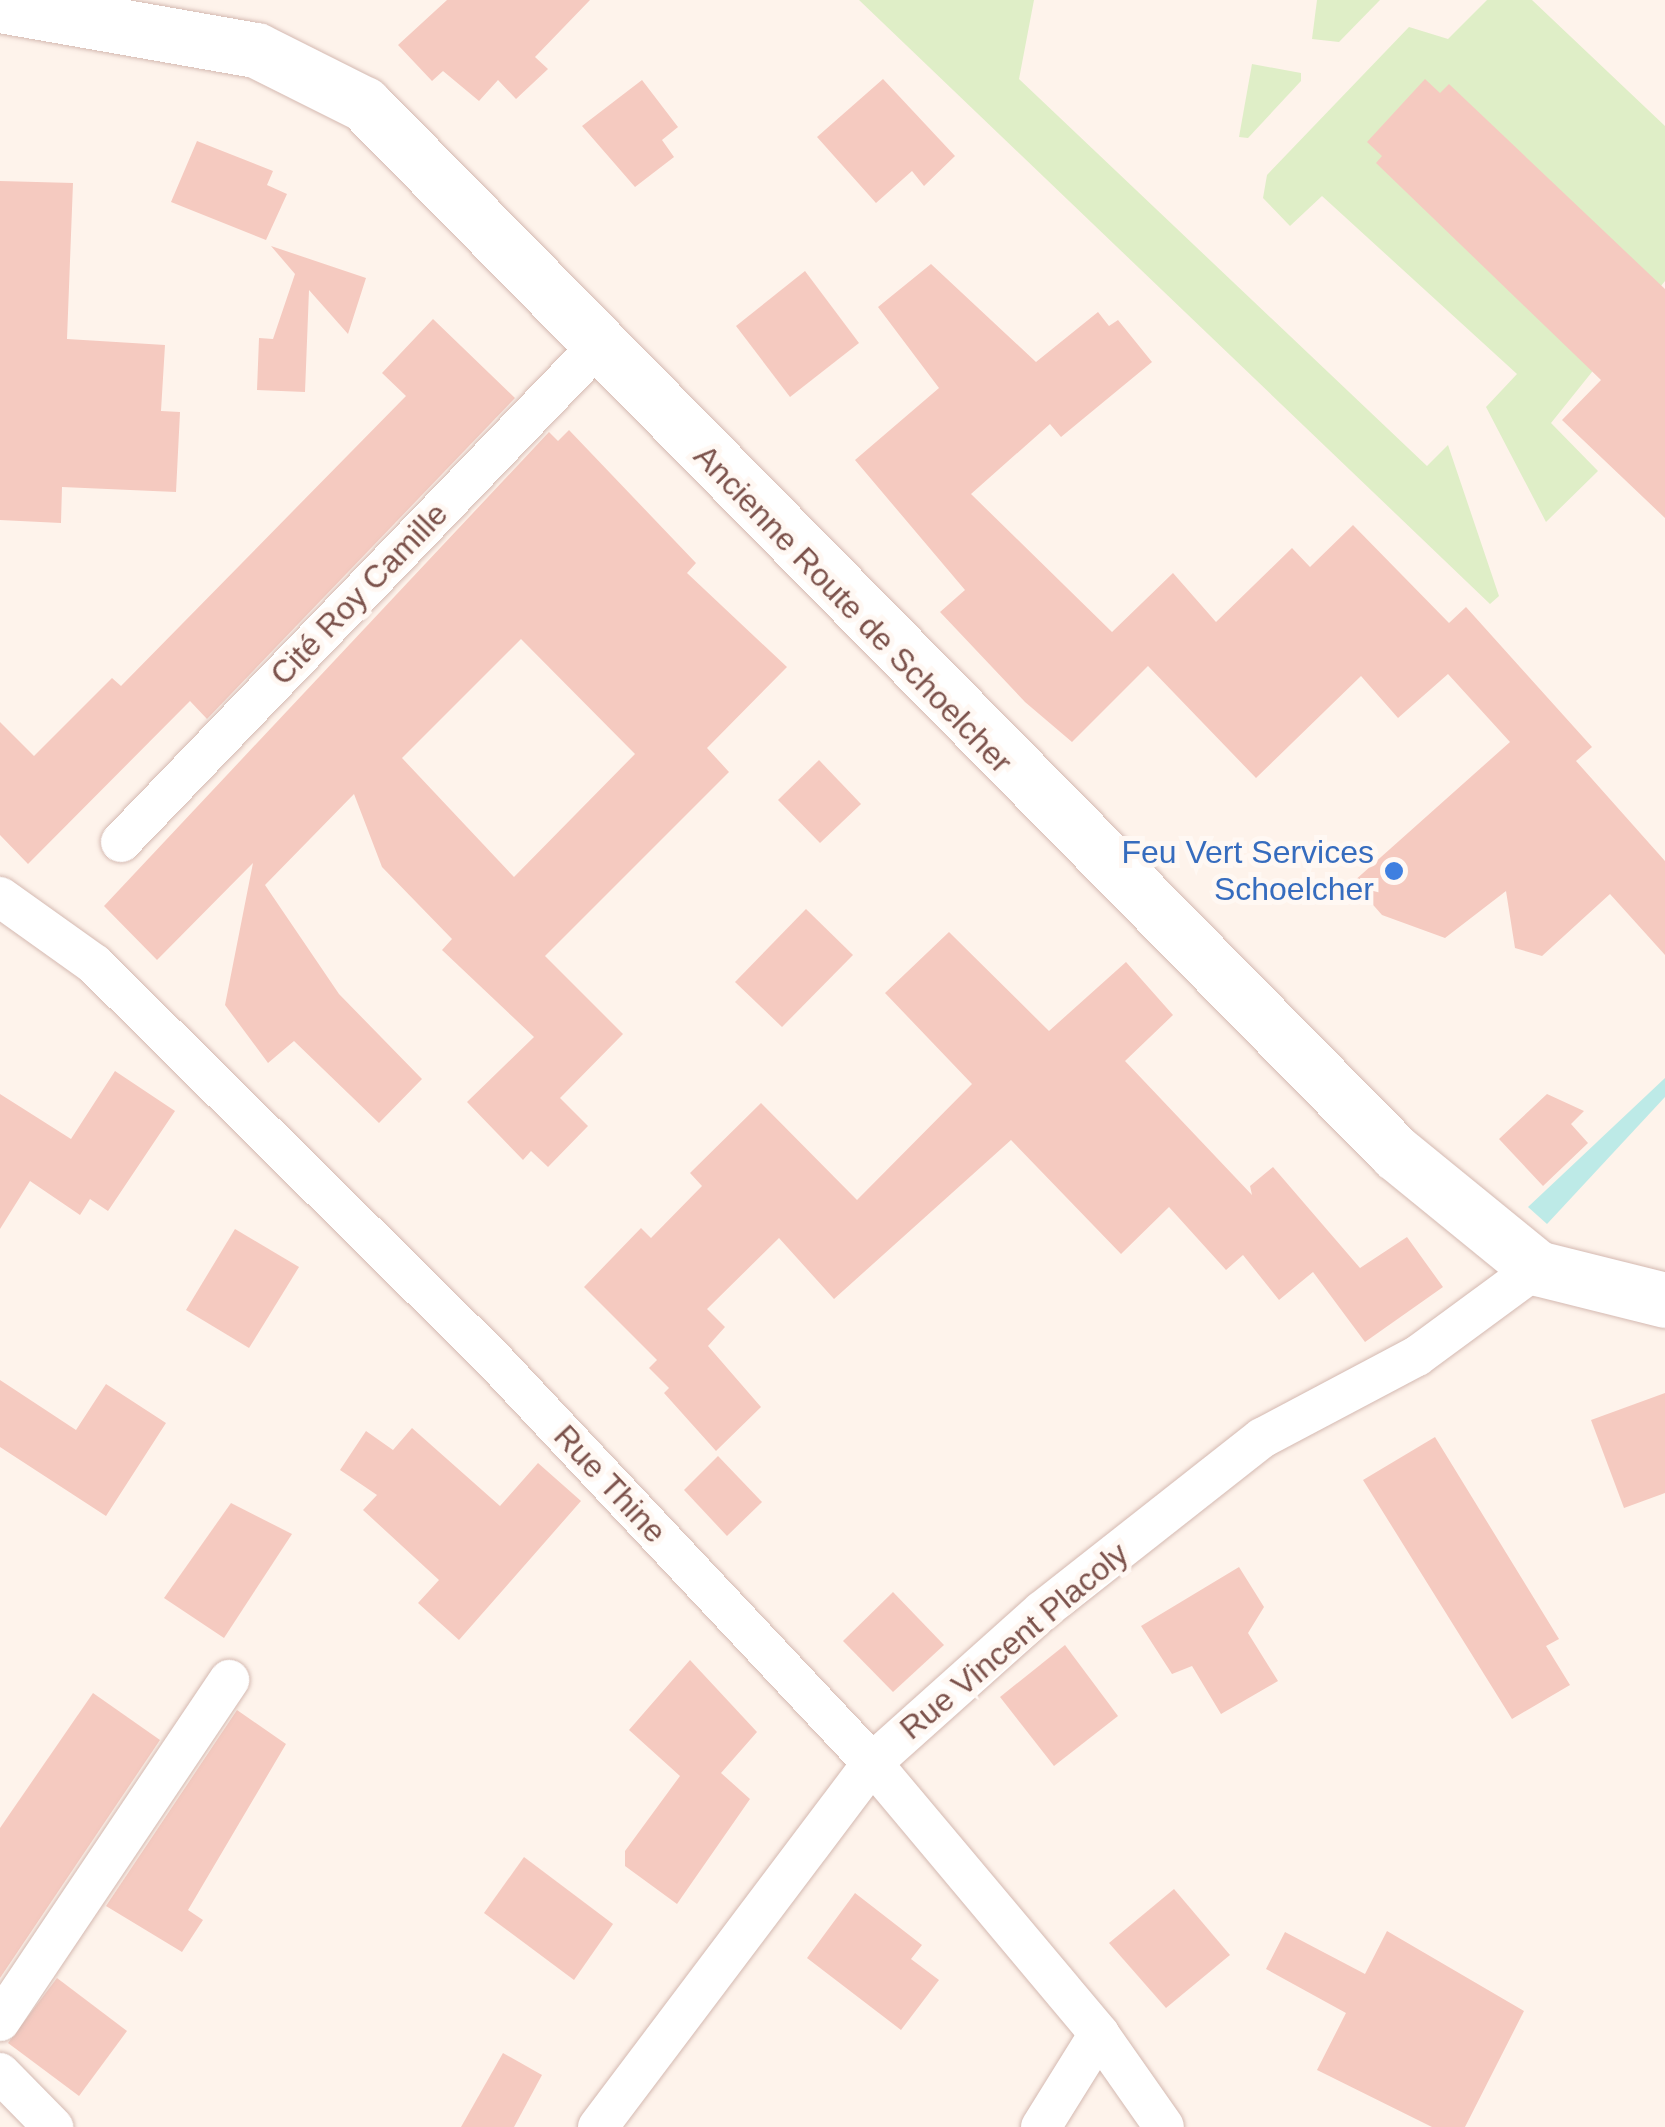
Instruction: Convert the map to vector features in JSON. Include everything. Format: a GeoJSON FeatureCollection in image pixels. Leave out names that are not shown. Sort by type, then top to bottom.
{"type":"FeatureCollection","features":[{"type":"Feature","properties":{"kind":"main road","name":"Ancienne Route de Schoelcher"},"geometry":{"type":"LineString","coordinates":[[0,6],[115,11],[256,50],[364,104],[454,186],[597,347],[1396,1153],[1537,1268],[1665,1300]]}},
{"type":"Feature","properties":{"kind":"street","name":"Cité Roy Camille"},"geometry":{"type":"LineString","coordinates":[[121,842],[597,347]]}},
{"type":"Feature","properties":{"kind":"street","name":"Rue Thine"},"geometry":{"type":"LineString","coordinates":[[0,897],[94,964],[394,1256],[872,1763],[1099,2034],[1164,2127]]}},
{"type":"Feature","properties":{"kind":"street","name":"Rue Vincent Placoly"},"geometry":{"type":"LineString","coordinates":[[598,2127],[872,1763],[1042,1611],[1262,1438],[1417,1356],[1537,1268]]}},
{"type":"Feature","properties":{"kind":"street"},"geometry":{"type":"LineString","coordinates":[[0,2021],[230,1680]]}},
{"type":"Feature","properties":{"kind":"street"},"geometry":{"type":"LineString","coordinates":[[1042,2127],[1099,2034]]}},
{"type":"Feature","properties":{"kind":"street"},"geometry":{"type":"LineString","coordinates":[[0,2074],[53,2127]]}},
{"type":"Feature","properties":{"kind":"green space"},"geometry":{"type":"Polygon","coordinates":[[[859,0],[1034,0],[1019,79],[1427,466],[1448,445],[1499,596],[1490,604],[859,0]]]}},
{"type":"Feature","properties":{"kind":"green space"},"geometry":{"type":"Polygon","coordinates":[[[1317,0],[1380,0],[1339,42],[1312,39],[1317,0]]]}},
{"type":"Feature","properties":{"kind":"green space"},"geometry":{"type":"Polygon","coordinates":[[[1487,0],[1532,0],[1665,126],[1665,281],[1551,423],[1598,471],[1546,522],[1486,407],[1517,374],[1322,196],[1290,226],[1263,198],[1267,175],[1409,27],[1448,39],[1487,0]]]}},
{"type":"Feature","properties":{"kind":"green space"},"geometry":{"type":"Polygon","coordinates":[[[1252,64],[1301,73],[1301,81],[1248,138],[1239,137],[1252,64]]]}},
{"type":"Feature","properties":{"kind":"water"},"geometry":{"type":"Polygon","coordinates":[[[1665,1078],[1665,1097],[1547,1224],[1528,1207],[1665,1078]]]}},
{"type":"Feature","properties":{"kind":"building"},"geometry":{"type":"Polygon","coordinates":[[[447,0],[590,0],[535,57],[548,69],[516,99],[498,80],[479,101],[443,71],[432,81],[398,45],[447,0]]]}},
{"type":"Feature","properties":{"kind":"building"},"geometry":{"type":"Polygon","coordinates":[[[883,79],[955,156],[924,186],[912,171],[876,203],[817,137],[883,79]]]}},
{"type":"Feature","properties":{"kind":"building"},"geometry":{"type":"Polygon","coordinates":[[[1425,79],[1440,93],[1449,84],[1665,289],[1665,518],[1562,420],[1601,380],[1376,163],[1382,156],[1367,142],[1425,79]]]}},
{"type":"Feature","properties":{"kind":"building"},"geometry":{"type":"Polygon","coordinates":[[[642,80],[678,127],[662,140],[674,157],[635,187],[582,126],[642,80]]]}},
{"type":"Feature","properties":{"kind":"building"},"geometry":{"type":"Polygon","coordinates":[[[197,141],[273,171],[267,185],[287,194],[266,240],[171,202],[197,141]]]}},
{"type":"Feature","properties":{"kind":"building"},"geometry":{"type":"Polygon","coordinates":[[[0,181],[73,183],[67,339],[165,345],[161,411],[180,412],[176,492],[62,487],[61,523],[0,520],[0,181]]]}},
{"type":"Feature","properties":{"kind":"building"},"geometry":{"type":"Polygon","coordinates":[[[271,246],[366,278],[348,334],[309,290],[305,392],[257,390],[259,338],[273,339],[295,274],[271,246]]]}},
{"type":"Feature","properties":{"kind":"building"},"geometry":{"type":"Polygon","coordinates":[[[931,264],[1036,362],[1098,312],[1109,326],[1118,320],[1152,362],[1061,437],[1050,424],[971,494],[1112,632],[1173,573],[1216,622],[1292,548],[1310,567],[1353,525],[1449,623],[1466,607],[1592,747],[1576,761],[1665,861],[1665,955],[1610,894],[1542,956],[1515,948],[1506,891],[1445,938],[1382,915],[1353,882],[1510,742],[1448,674],[1398,718],[1361,676],[1256,778],[1148,666],[1072,742],[1025,702],[940,612],[965,590],[855,460],[939,388],[878,307],[931,264]]]}},
{"type":"Feature","properties":{"kind":"building"},"geometry":{"type":"Polygon","coordinates":[[[805,271],[859,343],[790,397],[736,326],[805,271]]]}},
{"type":"Feature","properties":{"kind":"building"},"geometry":{"type":"Polygon","coordinates":[[[433,319],[515,398],[207,719],[190,701],[28,864],[0,835],[0,722],[34,756],[112,678],[121,686],[406,396],[382,373],[433,319]]]}},
{"type":"Feature","properties":{"kind":"building"},"geometry":{"type":"Polygon","coordinates":[[[569,430],[696,563],[687,573],[787,667],[707,748],[729,772],[545,956],[623,1034],[560,1098],[588,1126],[548,1167],[531,1151],[523,1160],[467,1102],[534,1037],[442,950],[452,939],[382,867],[354,794],[265,885],[339,994],[422,1079],[379,1123],[294,1041],[268,1063],[225,1005],[253,863],[157,960],[104,906],[549,432],[558,441],[569,430]],[[521,639],[402,758],[514,877],[635,754],[521,639]]]}},
{"type":"Feature","properties":{"kind":"building"},"geometry":{"type":"Polygon","coordinates":[[[819,760],[861,804],[820,843],[778,800],[819,760]]]}},
{"type":"Feature","properties":{"kind":"building"},"geometry":{"type":"Polygon","coordinates":[[[806,909],[853,955],[782,1027],[735,982],[806,909]]]}},
{"type":"Feature","properties":{"kind":"building"},"geometry":{"type":"Polygon","coordinates":[[[949,932],[1049,1031],[1126,962],[1173,1015],[1125,1061],[1252,1195],[1250,1186],[1273,1167],[1360,1268],[1407,1237],[1443,1287],[1365,1342],[1313,1272],[1279,1300],[1243,1255],[1226,1270],[1169,1207],[1121,1254],[1011,1140],[834,1299],[779,1238],[707,1309],[725,1327],[708,1346],[761,1407],[716,1451],[664,1393],[669,1388],[649,1368],[657,1360],[584,1287],[641,1228],[651,1238],[702,1186],[690,1173],[761,1103],[857,1200],[972,1084],[885,993],[949,932]]]}},
{"type":"Feature","properties":{"kind":"building"},"geometry":{"type":"Polygon","coordinates":[[[115,1071],[175,1111],[108,1211],[90,1199],[80,1215],[30,1181],[0,1229],[0,1094],[71,1139],[115,1071]]]}},
{"type":"Feature","properties":{"kind":"building"},"geometry":{"type":"Polygon","coordinates":[[[1547,1094],[1584,1111],[1571,1124],[1588,1143],[1543,1186],[1499,1139],[1547,1094]]]}},
{"type":"Feature","properties":{"kind":"building"},"geometry":{"type":"Polygon","coordinates":[[[235,1229],[299,1267],[249,1348],[186,1310],[235,1229]]]}},
{"type":"Feature","properties":{"kind":"building"},"geometry":{"type":"Polygon","coordinates":[[[0,1380],[76,1430],[106,1384],[166,1423],[106,1516],[0,1447],[0,1380]]]}},
{"type":"Feature","properties":{"kind":"building"},"geometry":{"type":"Polygon","coordinates":[[[1665,1393],[1665,1493],[1624,1508],[1591,1420],[1665,1393]]]}},
{"type":"Feature","properties":{"kind":"building"},"geometry":{"type":"Polygon","coordinates":[[[412,1428],[500,1506],[538,1463],[581,1501],[459,1640],[418,1603],[439,1580],[363,1510],[377,1495],[340,1470],[366,1431],[393,1450],[412,1428]]]}},
{"type":"Feature","properties":{"kind":"building"},"geometry":{"type":"Polygon","coordinates":[[[1435,1437],[1559,1639],[1546,1646],[1570,1685],[1512,1719],[1363,1480],[1435,1437]]]}},
{"type":"Feature","properties":{"kind":"building"},"geometry":{"type":"Polygon","coordinates":[[[718,1456],[762,1502],[727,1536],[684,1490],[718,1456]]]}},
{"type":"Feature","properties":{"kind":"building"},"geometry":{"type":"Polygon","coordinates":[[[231,1503],[292,1534],[224,1638],[164,1598],[231,1503]]]}},
{"type":"Feature","properties":{"kind":"building"},"geometry":{"type":"Polygon","coordinates":[[[1239,1567],[1264,1607],[1248,1633],[1278,1681],[1221,1714],[1192,1666],[1172,1674],[1141,1626],[1239,1567]]]}},
{"type":"Feature","properties":{"kind":"building"},"geometry":{"type":"Polygon","coordinates":[[[893,1592],[944,1645],[893,1692],[843,1641],[893,1592]]]}},
{"type":"Feature","properties":{"kind":"building"},"geometry":{"type":"Polygon","coordinates":[[[1065,1645],[1118,1716],[1054,1766],[1000,1697],[1065,1645]]]}},
{"type":"Feature","properties":{"kind":"building"},"geometry":{"type":"Polygon","coordinates":[[[690,1660],[757,1732],[721,1773],[750,1799],[677,1904],[625,1866],[625,1851],[680,1776],[629,1730],[690,1660]]]}},
{"type":"Feature","properties":{"kind":"building"},"geometry":{"type":"Polygon","coordinates":[[[93,1693],[160,1740],[0,1978],[0,1828],[93,1693]]]}},
{"type":"Feature","properties":{"kind":"building"},"geometry":{"type":"Polygon","coordinates":[[[237,1710],[286,1744],[188,1910],[203,1920],[182,1952],[106,1906],[237,1710]]]}},
{"type":"Feature","properties":{"kind":"building"},"geometry":{"type":"Polygon","coordinates":[[[524,1857],[613,1924],[574,1980],[484,1913],[524,1857]]]}},
{"type":"Feature","properties":{"kind":"building"},"geometry":{"type":"Polygon","coordinates":[[[1174,1889],[1230,1955],[1166,2008],[1109,1943],[1174,1889]]]}},
{"type":"Feature","properties":{"kind":"building"},"geometry":{"type":"Polygon","coordinates":[[[855,1893],[922,1945],[911,1959],[939,1980],[901,2030],[807,1958],[855,1893]]]}},
{"type":"Feature","properties":{"kind":"building"},"geometry":{"type":"Polygon","coordinates":[[[1387,1931],[1524,2011],[1465,2127],[1432,2127],[1317,2070],[1346,2013],[1266,1969],[1285,1932],[1365,1974],[1387,1931]]]}},
{"type":"Feature","properties":{"kind":"building"},"geometry":{"type":"Polygon","coordinates":[[[57,1978],[127,2031],[79,2096],[8,2043],[57,1978]]]}},
{"type":"Feature","properties":{"kind":"building"},"geometry":{"type":"Polygon","coordinates":[[[503,2053],[542,2075],[514,2127],[461,2127],[503,2053]]]}},
{"type":"Feature","properties":{"kind":"place","name":"Feu Vert Services Schoelcher"},"geometry":{"type":"Point","coordinates":[1394,871]}}]}
